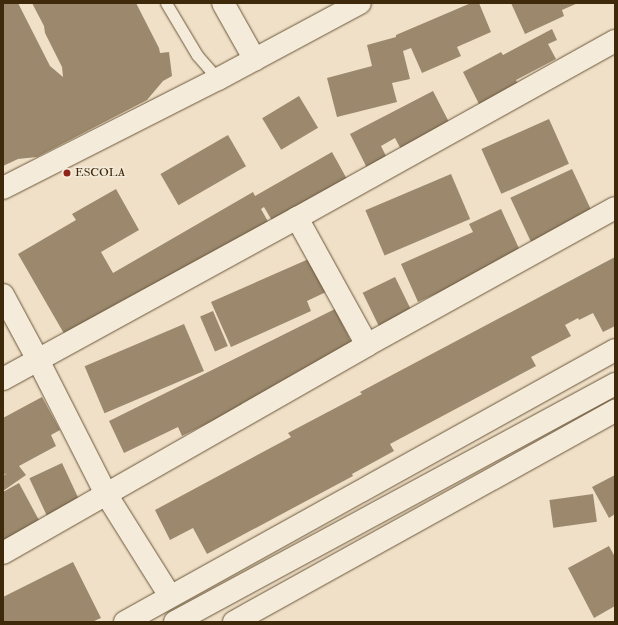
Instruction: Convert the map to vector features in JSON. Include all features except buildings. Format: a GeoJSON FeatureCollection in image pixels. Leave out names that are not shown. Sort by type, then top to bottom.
{"type":"FeatureCollection","features":[{"type":"Feature","properties":{"kind":"street"},"geometry":{"type":"LineString","coordinates":[[223,3],[255,60]]}},
{"type":"Feature","properties":{"kind":"street"},"geometry":{"type":"LineString","coordinates":[[3,188],[255,60],[360,3]]}},
{"type":"Feature","properties":{"kind":"street"},"geometry":{"type":"LineString","coordinates":[[3,379],[297,218],[615,41]]}},
{"type":"Feature","properties":{"kind":"street"},"geometry":{"type":"LineString","coordinates":[[3,553],[367,345],[615,208]]}},
{"type":"Feature","properties":{"kind":"street"},"geometry":{"type":"LineString","coordinates":[[297,218],[367,345]]}},
{"type":"Feature","properties":{"kind":"street"},"geometry":{"type":"LineString","coordinates":[[3,295],[38,360],[106,494],[170,596]]}},
{"type":"Feature","properties":{"kind":"street"},"geometry":{"type":"LineString","coordinates":[[126,622],[170,596],[615,350]]}},
{"type":"Feature","properties":{"kind":"street"},"geometry":{"type":"LineString","coordinates":[[175,622],[615,384]]}},
{"type":"Feature","properties":{"kind":"street"},"geometry":{"type":"LineString","coordinates":[[234,622],[615,411]]}},
{"type":"Feature","properties":{"kind":"lane"},"geometry":{"type":"LineString","coordinates":[[166,3],[197,55],[218,79]]}},
{"type":"Feature","properties":{"kind":"place","name":"ESCOLA"},"geometry":{"type":"Point","coordinates":[67,173]}}]}
